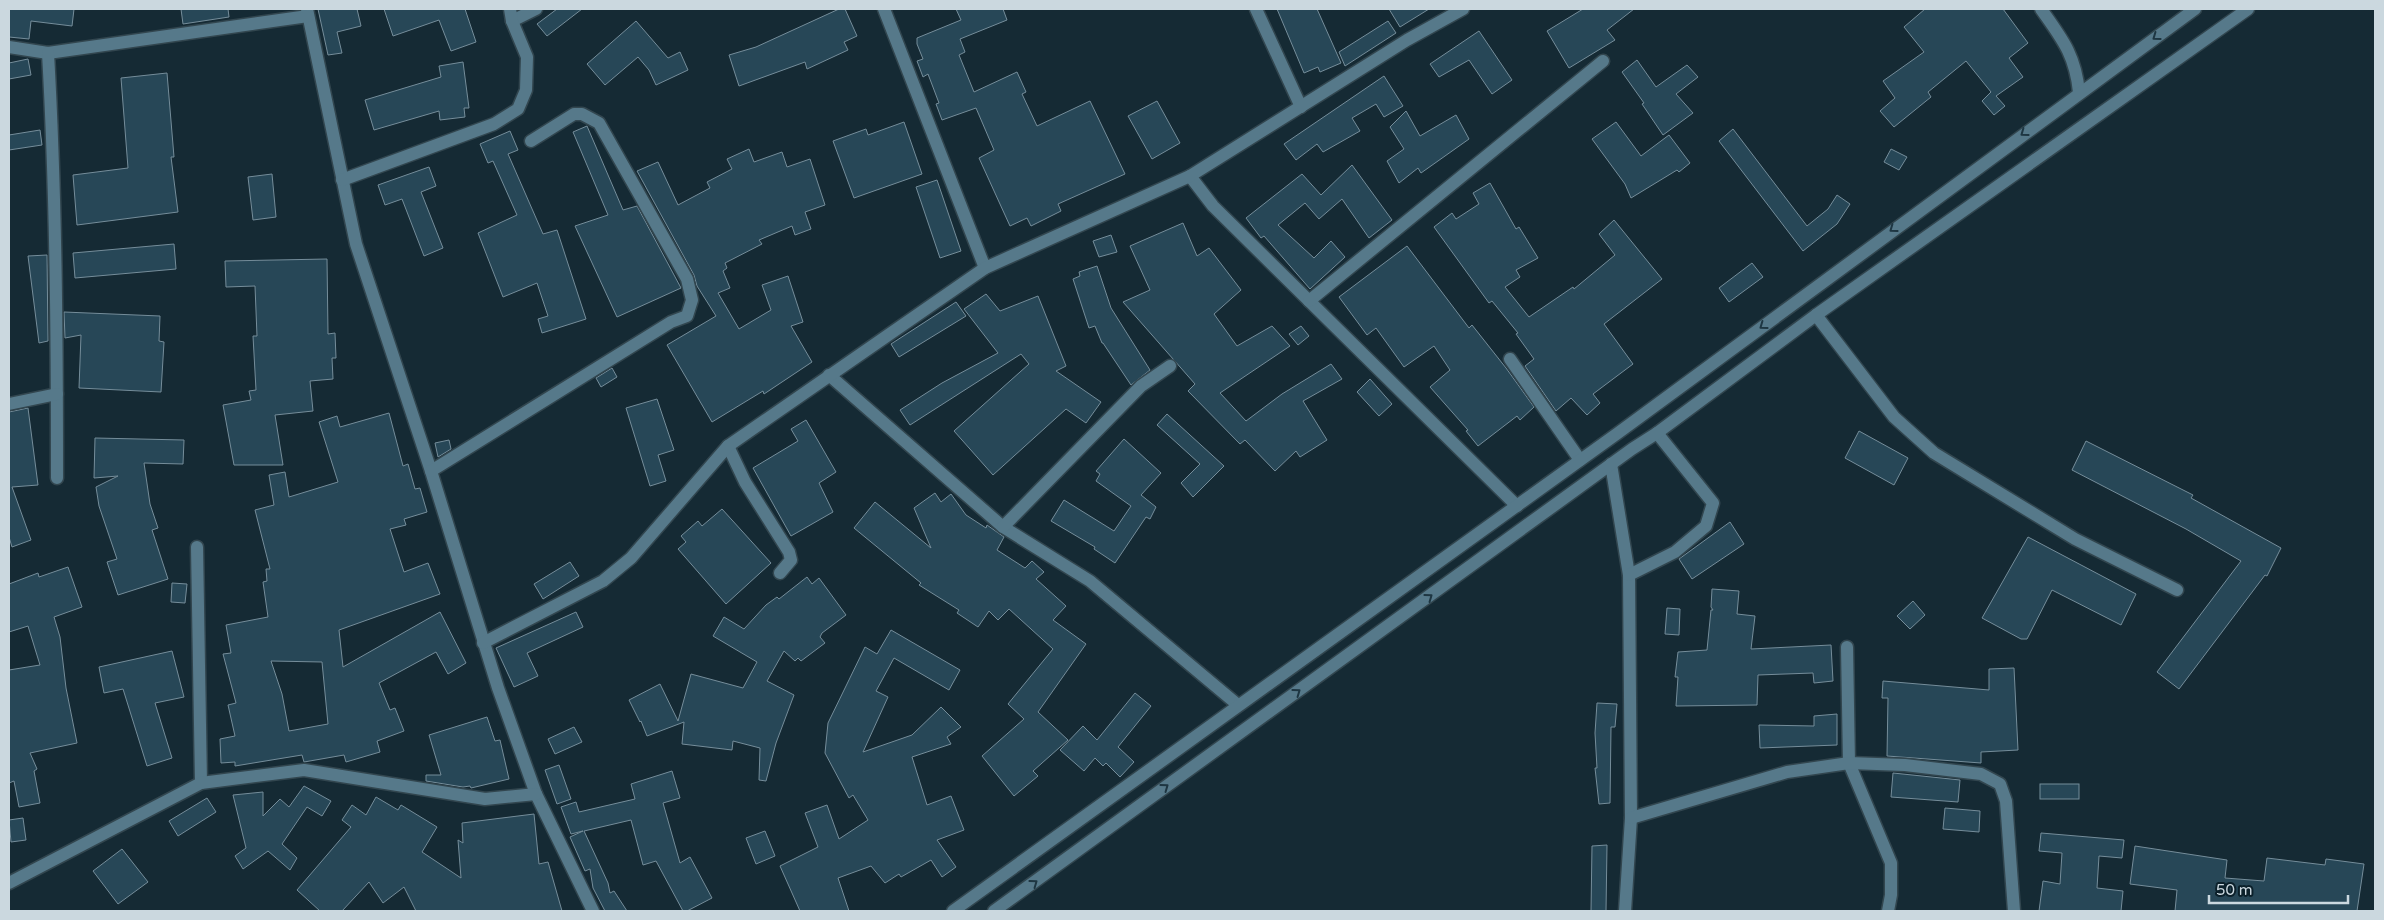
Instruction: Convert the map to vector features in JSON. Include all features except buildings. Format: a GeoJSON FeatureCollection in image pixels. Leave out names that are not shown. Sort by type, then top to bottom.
{"type":"FeatureCollection","features":[{"type":"Feature","properties":{"kind":"street"},"geometry":{"type":"LineString","coordinates":[[342,180],[494,124],[518,109],[526,90],[527,57],[511,15],[536,9]]}},
{"type":"Feature","properties":{"kind":"street"},"geometry":{"type":"LineString","coordinates":[[884,9],[985,268]]}},
{"type":"Feature","properties":{"kind":"street"},"geometry":{"type":"LineString","coordinates":[[1256,9],[1301,107]]}},
{"type":"Feature","properties":{"kind":"street"},"geometry":{"type":"LineString","coordinates":[[483,643],[603,581],[631,558],[728,446],[985,268],[1190,176],[1407,40],[1463,9]]}},
{"type":"Feature","properties":{"kind":"street"},"geometry":{"type":"LineString","coordinates":[[2041,9],[2072,54],[2077,71],[2079,92]]}},
{"type":"Feature","properties":{"kind":"street"},"geometry":{"type":"LineString","coordinates":[[954,911],[1517,506],[2079,92],[2195,9]]}},
{"type":"Feature","properties":{"kind":"street"},"geometry":{"type":"LineString","coordinates":[[994,911],[1611,464],[1657,433],[1816,316],[2248,9]]}},
{"type":"Feature","properties":{"kind":"street"},"geometry":{"type":"LineString","coordinates":[[9,46],[48,53],[307,12],[356,244],[430,471],[483,643],[536,794],[593,911]]}},
{"type":"Feature","properties":{"kind":"street"},"geometry":{"type":"LineString","coordinates":[[48,53],[54,159],[57,478]]}},
{"type":"Feature","properties":{"kind":"street"},"geometry":{"type":"LineString","coordinates":[[1309,300],[1603,61]]}},
{"type":"Feature","properties":{"kind":"street"},"geometry":{"type":"LineString","coordinates":[[430,471],[671,322],[687,316],[692,300],[687,279],[599,122],[582,114],[574,114],[532,141]]}},
{"type":"Feature","properties":{"kind":"street"},"geometry":{"type":"LineString","coordinates":[[1190,176],[1213,206],[1517,506]]}},
{"type":"Feature","properties":{"kind":"street"},"geometry":{"type":"LineString","coordinates":[[1816,316],[1894,417],[1934,452],[2075,539],[2177,590]]}},
{"type":"Feature","properties":{"kind":"street"},"geometry":{"type":"LineString","coordinates":[[1510,359],[1580,460]]}},
{"type":"Feature","properties":{"kind":"street"},"geometry":{"type":"LineString","coordinates":[[1003,527],[1141,386],[1170,366]]}},
{"type":"Feature","properties":{"kind":"street"},"geometry":{"type":"LineString","coordinates":[[829,375],[1003,527],[1090,581],[1238,705]]}},
{"type":"Feature","properties":{"kind":"street"},"geometry":{"type":"LineString","coordinates":[[9,404],[57,394]]}},
{"type":"Feature","properties":{"kind":"street"},"geometry":{"type":"LineString","coordinates":[[1629,575],[1675,552],[1706,526],[1713,502],[1657,433]]}},
{"type":"Feature","properties":{"kind":"street"},"geometry":{"type":"LineString","coordinates":[[728,446],[745,482],[790,552],[790,560],[780,573]]}},
{"type":"Feature","properties":{"kind":"street"},"geometry":{"type":"LineString","coordinates":[[1611,464],[1629,575],[1631,818],[1625,911]]}},
{"type":"Feature","properties":{"kind":"street"},"geometry":{"type":"LineString","coordinates":[[197,547],[201,783]]}},
{"type":"Feature","properties":{"kind":"street"},"geometry":{"type":"LineString","coordinates":[[1846,647],[1849,763],[1891,863],[1891,895],[1888,911]]}},
{"type":"Feature","properties":{"kind":"street"},"geometry":{"type":"LineString","coordinates":[[1631,818],[1787,772],[1849,763],[1905,765],[1981,774],[2000,784],[2006,801],[2014,911]]}},
{"type":"Feature","properties":{"kind":"street"},"geometry":{"type":"LineString","coordinates":[[9,882],[201,783],[304,770],[486,799],[536,794]]}}]}
